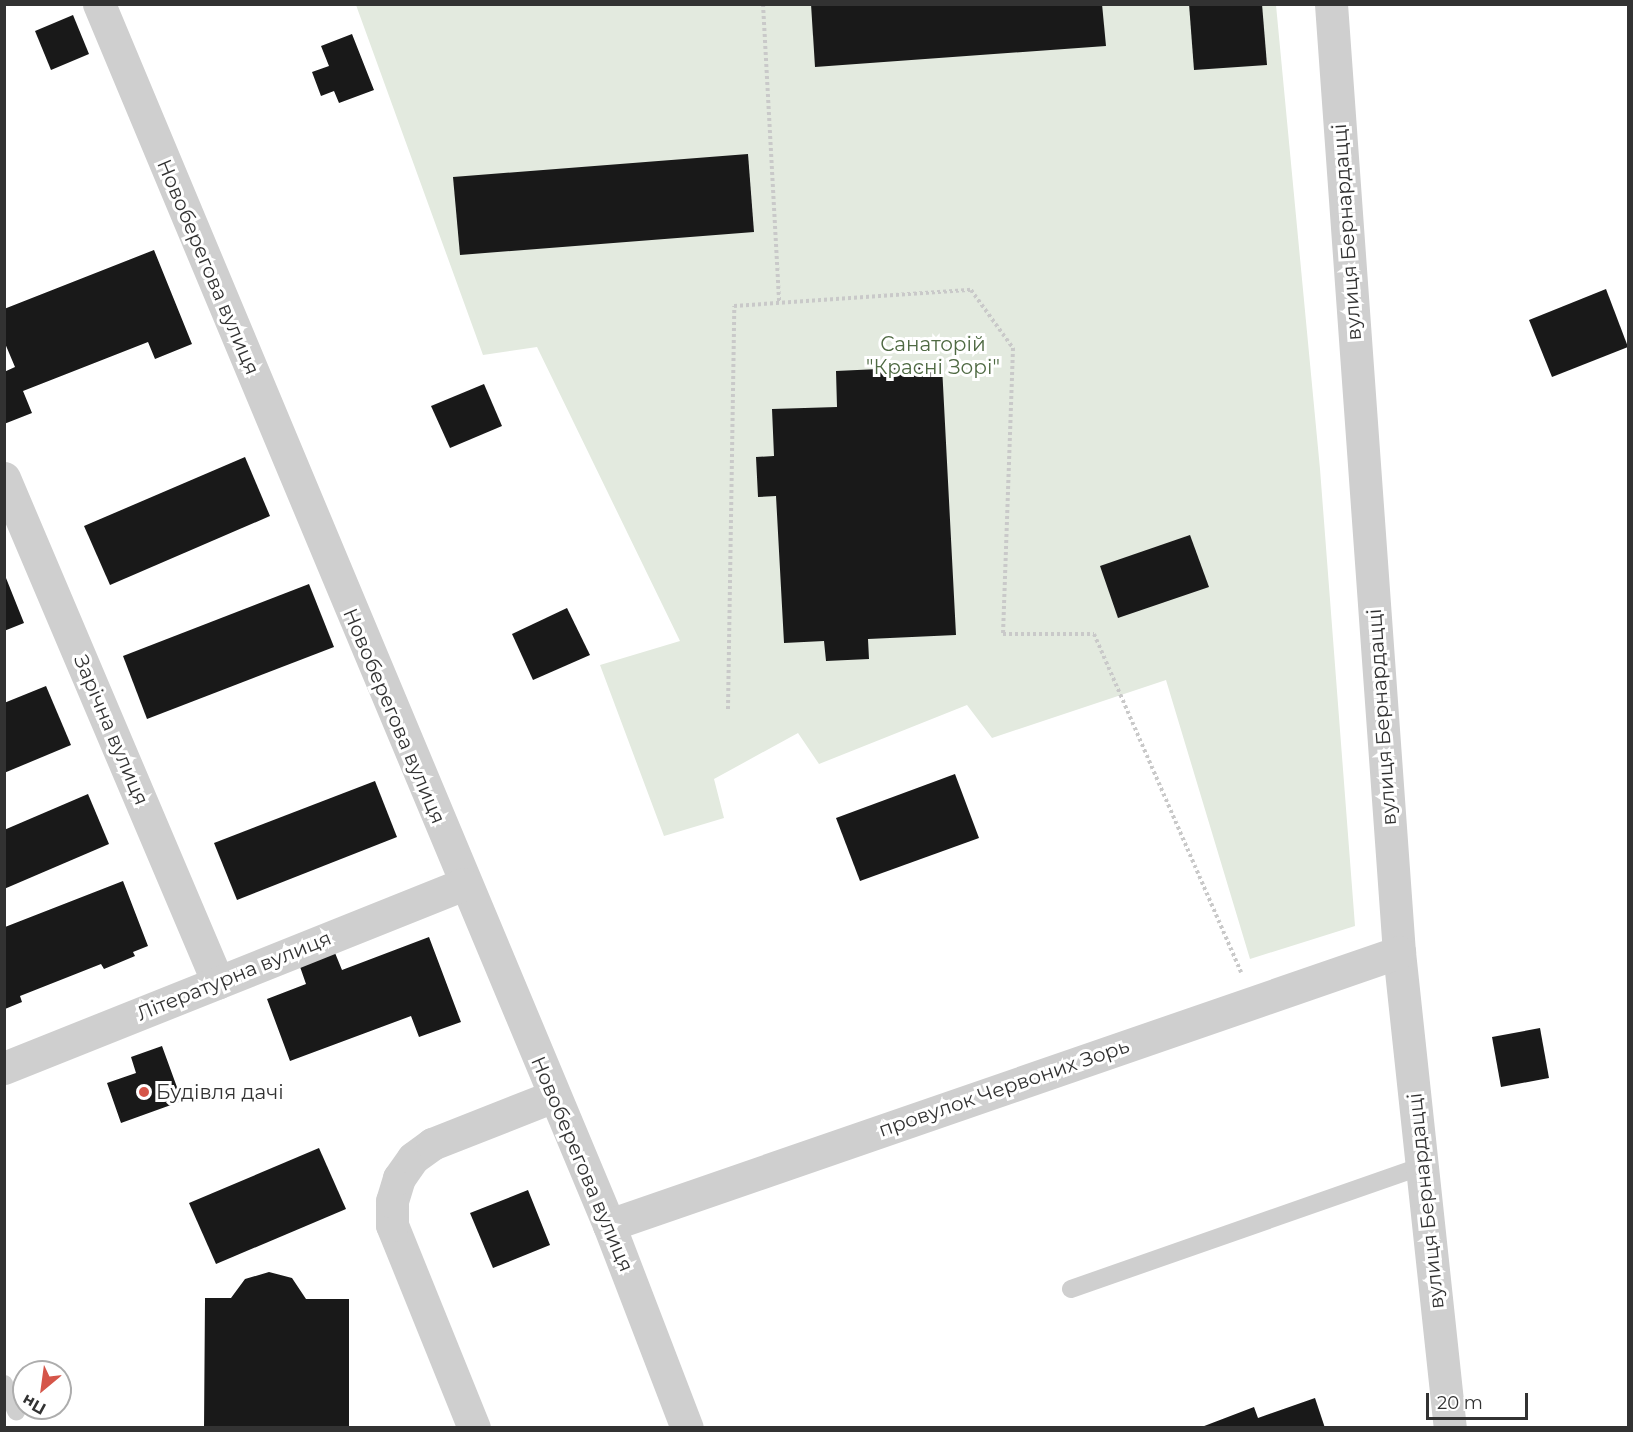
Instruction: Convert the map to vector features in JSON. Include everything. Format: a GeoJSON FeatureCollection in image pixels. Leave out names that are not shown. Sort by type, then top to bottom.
{"type":"FeatureCollection","features":[{"type":"Feature","properties":{"kind":"street","name":"Новоберегова вулиця"},"geometry":{"type":"LineString","coordinates":[[99,4],[464,884],[609,1225],[687,1428]]}},
{"type":"Feature","properties":{"kind":"street","name":"вулиця Бернардацці"},"geometry":{"type":"LineString","coordinates":[[1331,4],[1399,952],[1450,1428]]}},
{"type":"Feature","properties":{"kind":"street","name":"Зарічна вулиця"},"geometry":{"type":"LineString","coordinates":[[4,478],[218,982]]}},
{"type":"Feature","properties":{"kind":"street","name":"Літературна вулиця"},"geometry":{"type":"LineString","coordinates":[[4,1068],[464,884]]}},
{"type":"Feature","properties":{"kind":"street","name":"провулок Червоних Зорь"},"geometry":{"type":"LineString","coordinates":[[609,1225],[1399,952]]}},
{"type":"Feature","properties":{"kind":"street"},"geometry":{"type":"LineString","coordinates":[[474,1428],[392,1225],[392,1201],[399,1178],[413,1158],[432,1144],[554,1096]]}},
{"type":"Feature","properties":{"kind":"lane"},"geometry":{"type":"LineString","coordinates":[[1071,1289],[1423,1166]]}},
{"type":"Feature","properties":{"kind":"lane"},"geometry":{"type":"LineString","coordinates":[[4,1384],[12,1402]]}},
{"type":"Feature","properties":{"kind":"path"},"geometry":{"type":"LineString","coordinates":[[763,4],[779,302]]}},
{"type":"Feature","properties":{"kind":"path"},"geometry":{"type":"LineString","coordinates":[[728,708],[734,306],[971,290],[1013,348],[1004,634],[1094,634],[1254,1002]]}},
{"type":"Feature","properties":{"kind":"green space","name":"Санаторій \"Красні Зорі\""},"geometry":{"type":"Polygon","coordinates":[[[356,5],[1276,5],[1320,469],[1355,926],[1250,959],[1166,680],[992,738],[967,705],[819,764],[798,733],[714,779],[724,818],[664,836],[600,665],[680,641],[537,347],[483,355],[356,5]]]}},
{"type":"Feature","properties":{"kind":"building"},"geometry":{"type":"Polygon","coordinates":[[[811,4],[1102,4],[1106,46],[815,67],[811,4]]]}},
{"type":"Feature","properties":{"kind":"building"},"geometry":{"type":"Polygon","coordinates":[[[1189,4],[1262,4],[1267,65],[1194,70],[1189,4]]]}},
{"type":"Feature","properties":{"kind":"building"},"geometry":{"type":"Polygon","coordinates":[[[73,15],[89,54],[51,70],[35,31],[73,15]]]}},
{"type":"Feature","properties":{"kind":"building"},"geometry":{"type":"Polygon","coordinates":[[[352,34],[374,90],[339,103],[334,91],[321,96],[312,72],[329,66],[321,46],[352,34]]]}},
{"type":"Feature","properties":{"kind":"building"},"geometry":{"type":"Polygon","coordinates":[[[748,154],[754,232],[460,255],[453,177],[748,154]]]}},
{"type":"Feature","properties":{"kind":"building"},"geometry":{"type":"Polygon","coordinates":[[[154,250],[192,344],[155,359],[148,342],[23,391],[32,413],[4,424],[4,372],[15,367],[4,341],[4,309],[154,250]]]}},
{"type":"Feature","properties":{"kind":"building"},"geometry":{"type":"Polygon","coordinates":[[[1606,289],[1628,347],[1552,377],[1529,320],[1606,289]]]}},
{"type":"Feature","properties":{"kind":"building"},"geometry":{"type":"Polygon","coordinates":[[[942,366],[956,635],[868,639],[869,659],[826,661],[824,641],[784,643],[776,496],[758,497],[756,457],[774,456],[772,409],[837,407],[836,371],[942,366]]]}},
{"type":"Feature","properties":{"kind":"building"},"geometry":{"type":"Polygon","coordinates":[[[484,384],[502,426],[450,448],[431,406],[484,384]]]}},
{"type":"Feature","properties":{"kind":"building"},"geometry":{"type":"Polygon","coordinates":[[[245,457],[270,516],[110,585],[84,526],[245,457]]]}},
{"type":"Feature","properties":{"kind":"building"},"geometry":{"type":"Polygon","coordinates":[[[1190,535],[1209,587],[1118,618],[1100,566],[1190,535]]]}},
{"type":"Feature","properties":{"kind":"building"},"geometry":{"type":"Polygon","coordinates":[[[4,573],[24,623],[4,631],[4,573]]]}},
{"type":"Feature","properties":{"kind":"building"},"geometry":{"type":"Polygon","coordinates":[[[309,584],[334,647],[147,719],[123,656],[309,584]]]}},
{"type":"Feature","properties":{"kind":"building"},"geometry":{"type":"Polygon","coordinates":[[[567,608],[590,655],[533,680],[512,634],[567,608]]]}},
{"type":"Feature","properties":{"kind":"building"},"geometry":{"type":"Polygon","coordinates":[[[46,686],[71,745],[4,773],[4,703],[46,686]]]}},
{"type":"Feature","properties":{"kind":"building"},"geometry":{"type":"Polygon","coordinates":[[[955,774],[979,838],[860,881],[836,818],[955,774]]]}},
{"type":"Feature","properties":{"kind":"building"},"geometry":{"type":"Polygon","coordinates":[[[375,781],[397,837],[237,900],[214,843],[375,781]]]}},
{"type":"Feature","properties":{"kind":"building"},"geometry":{"type":"Polygon","coordinates":[[[88,794],[109,844],[4,889],[4,830],[88,794]]]}},
{"type":"Feature","properties":{"kind":"building"},"geometry":{"type":"Polygon","coordinates":[[[123,881],[148,946],[133,952],[135,956],[104,969],[101,964],[20,996],[22,1002],[5,1009],[5,927],[123,881]]]}},
{"type":"Feature","properties":{"kind":"building"},"geometry":{"type":"Polygon","coordinates":[[[429,937],[461,1022],[419,1037],[411,1016],[290,1061],[267,999],[306,984],[298,961],[333,948],[342,970],[429,937]]]}},
{"type":"Feature","properties":{"kind":"building"},"geometry":{"type":"Polygon","coordinates":[[[1540,1028],[1549,1078],[1501,1087],[1492,1037],[1540,1028]]]}},
{"type":"Feature","properties":{"kind":"building","name":"Будівля дачі"},"geometry":{"type":"Polygon","coordinates":[[[162,1046],[182,1101],[121,1123],[107,1083],[136,1073],[131,1057],[162,1046]]]}},
{"type":"Feature","properties":{"kind":"building"},"geometry":{"type":"Polygon","coordinates":[[[319,1148],[346,1209],[216,1264],[189,1203],[319,1148]]]}},
{"type":"Feature","properties":{"kind":"building"},"geometry":{"type":"Polygon","coordinates":[[[528,1190],[550,1245],[493,1268],[470,1213],[528,1190]]]}},
{"type":"Feature","properties":{"kind":"building"},"geometry":{"type":"Polygon","coordinates":[[[269,1272],[292,1278],[306,1299],[349,1299],[349,1428],[204,1428],[205,1298],[231,1298],[245,1279],[269,1272]]]}},
{"type":"Feature","properties":{"kind":"building"},"geometry":{"type":"Polygon","coordinates":[[[1315,1398],[1325,1428],[1199,1428],[1254,1407],[1258,1418],[1315,1398]]]}},
{"type":"Feature","properties":{"kind":"place","name":"Будівля дачі"},"geometry":{"type":"Point","coordinates":[144,1092]}}]}
